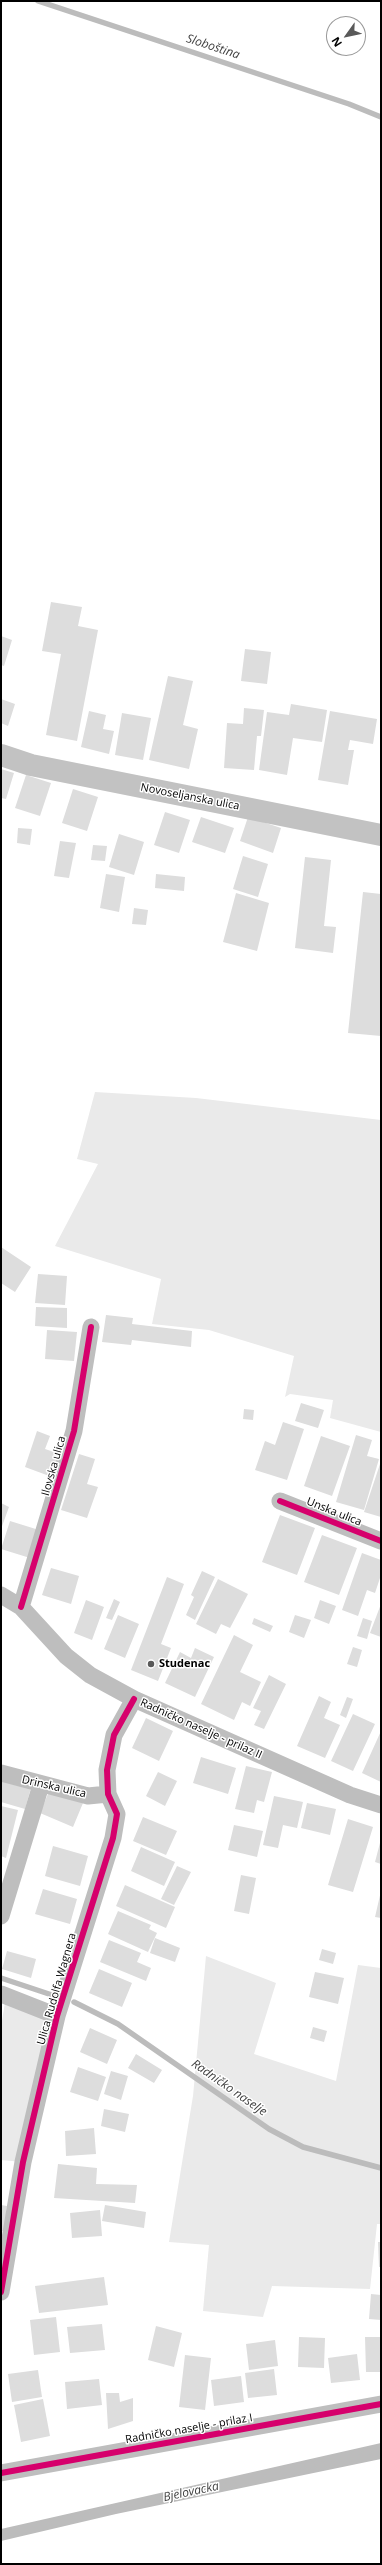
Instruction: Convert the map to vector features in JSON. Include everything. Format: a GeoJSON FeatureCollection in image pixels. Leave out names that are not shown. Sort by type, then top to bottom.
{"type":"FeatureCollection","features":[{"type":"Feature","properties":{"kind":"main road","name":"Novoseljanska ulica"},"geometry":{"type":"LineString","coordinates":[[1,755],[31,765],[381,835]]}},
{"type":"Feature","properties":{"kind":"street","name":"Ilovska ulica"},"geometry":{"type":"LineString","coordinates":[[21,1607],[74,1431],[91,1327]]}},
{"type":"Feature","properties":{"kind":"street","name":"Unska ulica"},"geometry":{"type":"LineString","coordinates":[[280,1501],[381,1541]]}},
{"type":"Feature","properties":{"kind":"street","name":"Radničko naselje - prilaz II"},"geometry":{"type":"LineString","coordinates":[[1,1595],[21,1607],[66,1656],[90,1675],[134,1699],[350,1795],[381,1805]]}},
{"type":"Feature","properties":{"kind":"street","name":"Ulica Rudolfa Wagnera"},"geometry":{"type":"LineString","coordinates":[[1,2292],[24,2162],[57,2016],[113,1838],[117,1814],[108,1794],[107,1770],[114,1735],[134,1699]]}},
{"type":"Feature","properties":{"kind":"street","name":"Drinska ulica"},"geometry":{"type":"LineString","coordinates":[[1,1773],[41,1785],[88,1796],[108,1794]]}},
{"type":"Feature","properties":{"kind":"street"},"geometry":{"type":"LineString","coordinates":[[1,1916],[41,1785]]}},
{"type":"Feature","properties":{"kind":"street"},"geometry":{"type":"LineString","coordinates":[[1,1994],[57,2016]]}},
{"type":"Feature","properties":{"kind":"street","name":"Radničko naselje - prilaz I"},"geometry":{"type":"LineString","coordinates":[[1,2473],[381,2404]]}},
{"type":"Feature","properties":{"kind":"shaded area"},"geometry":{"type":"Polygon","coordinates":[[[95,1092],[196,1098],[381,1120],[381,1432],[330,1418],[333,1400],[290,1394],[285,1397],[294,1356],[209,1330],[152,1324],[161,1279],[55,1246],[98,1164],[77,1159],[95,1092]]]}},
{"type":"Feature","properties":{"kind":"shaded area"},"geometry":{"type":"Polygon","coordinates":[[[206,1956],[276,1983],[254,2054],[336,2081],[358,1965],[381,1968],[381,2224],[377,2224],[370,2289],[272,2286],[263,2317],[203,2311],[209,2245],[169,2242],[193,2096],[206,1956]]]}},
{"type":"Feature","properties":{"kind":"shaded area"},"geometry":{"type":"Polygon","coordinates":[[[6,1996],[57,2016],[23,2162],[1,2160],[1,2027],[6,1996]]]}},
{"type":"Feature","properties":{"kind":"water","name":"Bjelovacka"},"geometry":{"type":"Polygon","coordinates":[[[381,2443],[381,2459],[116,2514],[1,2541],[1,2529],[381,2443]]]}},
{"type":"Feature","properties":{"kind":"building"},"geometry":{"type":"Polygon","coordinates":[[[51,602],[82,607],[78,626],[98,630],[77,741],[46,735],[61,654],[42,651],[51,602]]]}},
{"type":"Feature","properties":{"kind":"building"},"geometry":{"type":"Polygon","coordinates":[[[1,636],[12,640],[4,666],[1,665],[1,636]]]}},
{"type":"Feature","properties":{"kind":"building"},"geometry":{"type":"Polygon","coordinates":[[[245,649],[271,652],[267,684],[241,681],[245,649]]]}},
{"type":"Feature","properties":{"kind":"building"},"geometry":{"type":"Polygon","coordinates":[[[168,676],[193,681],[183,725],[198,729],[189,769],[149,760],[168,676]]]}},
{"type":"Feature","properties":{"kind":"building"},"geometry":{"type":"Polygon","coordinates":[[[1,699],[15,704],[8,726],[1,723],[1,699]]]}},
{"type":"Feature","properties":{"kind":"building"},"geometry":{"type":"Polygon","coordinates":[[[291,704],[327,710],[322,742],[293,738],[287,775],[259,770],[267,712],[289,715],[291,704]]]}},
{"type":"Feature","properties":{"kind":"building"},"geometry":{"type":"Polygon","coordinates":[[[244,708],[264,710],[261,736],[257,736],[254,770],[224,768],[227,723],[243,724],[244,708]]]}},
{"type":"Feature","properties":{"kind":"building"},"geometry":{"type":"Polygon","coordinates":[[[89,711],[106,715],[103,729],[114,731],[109,754],[81,747],[89,711]]]}},
{"type":"Feature","properties":{"kind":"building"},"geometry":{"type":"Polygon","coordinates":[[[330,711],[377,719],[373,744],[350,740],[348,750],[354,750],[348,785],[318,780],[330,711]]]}},
{"type":"Feature","properties":{"kind":"building"},"geometry":{"type":"Polygon","coordinates":[[[122,713],[151,718],[143,760],[115,755],[122,713]]]}},
{"type":"Feature","properties":{"kind":"building"},"geometry":{"type":"Polygon","coordinates":[[[1,769],[14,773],[6,799],[1,798],[1,769]]]}},
{"type":"Feature","properties":{"kind":"building"},"geometry":{"type":"Polygon","coordinates":[[[26,775],[51,783],[40,816],[15,808],[26,775]]]}},
{"type":"Feature","properties":{"kind":"building"},"geometry":{"type":"Polygon","coordinates":[[[73,789],[98,797],[87,831],[62,823],[73,789]]]}},
{"type":"Feature","properties":{"kind":"building"},"geometry":{"type":"Polygon","coordinates":[[[165,812],[190,820],[179,853],[154,845],[165,812]]]}},
{"type":"Feature","properties":{"kind":"building"},"geometry":{"type":"Polygon","coordinates":[[[201,817],[234,828],[225,853],[192,842],[201,817]]]}},
{"type":"Feature","properties":{"kind":"building"},"geometry":{"type":"Polygon","coordinates":[[[248,817],[281,828],[273,853],[240,841],[248,817]]]}},
{"type":"Feature","properties":{"kind":"building"},"geometry":{"type":"Polygon","coordinates":[[[18,828],[32,829],[30,845],[17,843],[18,828]]]}},
{"type":"Feature","properties":{"kind":"building"},"geometry":{"type":"Polygon","coordinates":[[[119,834],[144,842],[134,875],[109,867],[119,834]]]}},
{"type":"Feature","properties":{"kind":"building"},"geometry":{"type":"Polygon","coordinates":[[[60,841],[76,843],[69,878],[54,876],[60,841]]]}},
{"type":"Feature","properties":{"kind":"building"},"geometry":{"type":"Polygon","coordinates":[[[93,845],[107,846],[105,861],[91,860],[93,845]]]}},
{"type":"Feature","properties":{"kind":"building"},"geometry":{"type":"Polygon","coordinates":[[[243,856],[268,864],[258,897],[233,889],[243,856]]]}},
{"type":"Feature","properties":{"kind":"building"},"geometry":{"type":"Polygon","coordinates":[[[305,857],[331,860],[324,926],[336,927],[333,953],[295,948],[305,857]]]}},
{"type":"Feature","properties":{"kind":"building"},"geometry":{"type":"Polygon","coordinates":[[[106,874],[125,877],[119,912],[100,908],[106,874]]]}},
{"type":"Feature","properties":{"kind":"building"},"geometry":{"type":"Polygon","coordinates":[[[156,874],[185,877],[184,891],[155,888],[156,874]]]}},
{"type":"Feature","properties":{"kind":"building"},"geometry":{"type":"Polygon","coordinates":[[[363,892],[381,894],[381,1036],[348,1033],[363,892]]]}},
{"type":"Feature","properties":{"kind":"building"},"geometry":{"type":"Polygon","coordinates":[[[236,893],[269,903],[257,951],[223,942],[236,893]]]}},
{"type":"Feature","properties":{"kind":"building"},"geometry":{"type":"Polygon","coordinates":[[[134,908],[148,910],[146,925],[132,924],[134,908]]]}},
{"type":"Feature","properties":{"kind":"building"},"geometry":{"type":"Polygon","coordinates":[[[1,1247],[31,1267],[15,1292],[1,1283],[1,1247]]]}},
{"type":"Feature","properties":{"kind":"building"},"geometry":{"type":"Polygon","coordinates":[[[38,1274],[67,1276],[65,1305],[35,1303],[38,1274]]]}},
{"type":"Feature","properties":{"kind":"building"},"geometry":{"type":"Polygon","coordinates":[[[36,1307],[67,1308],[67,1328],[35,1326],[36,1307]]]}},
{"type":"Feature","properties":{"kind":"building"},"geometry":{"type":"Polygon","coordinates":[[[106,1315],[133,1318],[132,1324],[192,1331],[191,1347],[132,1340],[131,1345],[102,1342],[106,1315]]]}},
{"type":"Feature","properties":{"kind":"building"},"geometry":{"type":"Polygon","coordinates":[[[47,1330],[77,1332],[74,1361],[45,1359],[47,1330]]]}},
{"type":"Feature","properties":{"kind":"building"},"geometry":{"type":"Polygon","coordinates":[[[301,1403],[324,1410],[318,1428],[295,1421],[301,1403]]]}},
{"type":"Feature","properties":{"kind":"building"},"geometry":{"type":"Polygon","coordinates":[[[244,1409],[254,1410],[253,1420],[243,1419],[244,1409]]]}},
{"type":"Feature","properties":{"kind":"building"},"geometry":{"type":"Polygon","coordinates":[[[283,1422],[304,1429],[287,1480],[255,1470],[265,1441],[275,1445],[283,1422]]]}},
{"type":"Feature","properties":{"kind":"building"},"geometry":{"type":"Polygon","coordinates":[[[37,1431],[50,1436],[45,1449],[60,1454],[52,1477],[25,1467],[37,1431]]]}},
{"type":"Feature","properties":{"kind":"building"},"geometry":{"type":"Polygon","coordinates":[[[356,1435],[372,1440],[367,1456],[379,1459],[364,1510],[336,1502],[356,1435]]]}},
{"type":"Feature","properties":{"kind":"building"},"geometry":{"type":"Polygon","coordinates":[[[321,1436],[350,1446],[332,1496],[304,1486],[321,1436]]]}},
{"type":"Feature","properties":{"kind":"building"},"geometry":{"type":"Polygon","coordinates":[[[79,1454],[95,1459],[87,1484],[98,1487],[87,1518],[61,1510],[79,1454]]]}},
{"type":"Feature","properties":{"kind":"building"},"geometry":{"type":"Polygon","coordinates":[[[381,1461],[381,1517],[364,1512],[381,1461]]]}},
{"type":"Feature","properties":{"kind":"building"},"geometry":{"type":"Polygon","coordinates":[[[1,1503],[9,1507],[1,1529],[1,1503]]]}},
{"type":"Feature","properties":{"kind":"building"},"geometry":{"type":"Polygon","coordinates":[[[280,1515],[315,1528],[297,1575],[262,1562],[280,1515]]]}},
{"type":"Feature","properties":{"kind":"building"},"geometry":{"type":"Polygon","coordinates":[[[10,1521],[39,1530],[30,1558],[1,1549],[10,1521]]]}},
{"type":"Feature","properties":{"kind":"building"},"geometry":{"type":"Polygon","coordinates":[[[322,1535],[357,1548],[339,1595],[304,1582],[322,1535]]]}},
{"type":"Feature","properties":{"kind":"building"},"geometry":{"type":"Polygon","coordinates":[[[362,1553],[381,1560],[381,1575],[375,1593],[367,1590],[358,1616],[342,1610],[362,1553]]]}},
{"type":"Feature","properties":{"kind":"building"},"geometry":{"type":"Polygon","coordinates":[[[51,1568],[79,1576],[71,1604],[42,1595],[51,1568]]]}},
{"type":"Feature","properties":{"kind":"building"},"geometry":{"type":"Polygon","coordinates":[[[202,1571],[215,1577],[195,1620],[186,1615],[194,1597],[191,1595],[202,1571]]]}},
{"type":"Feature","properties":{"kind":"building"},"geometry":{"type":"Polygon","coordinates":[[[167,1577],[184,1584],[161,1644],[171,1648],[158,1681],[131,1670],[167,1577]]]}},
{"type":"Feature","properties":{"kind":"building"},"geometry":{"type":"Polygon","coordinates":[[[218,1579],[248,1594],[230,1628],[221,1624],[216,1634],[196,1624],[218,1579]]]}},
{"type":"Feature","properties":{"kind":"building"},"geometry":{"type":"Polygon","coordinates":[[[114,1599],[120,1602],[112,1620],[106,1618],[114,1599]]]}},
{"type":"Feature","properties":{"kind":"building"},"geometry":{"type":"Polygon","coordinates":[[[86,1600],[104,1607],[92,1640],[74,1633],[86,1600]]]}},
{"type":"Feature","properties":{"kind":"building"},"geometry":{"type":"Polygon","coordinates":[[[320,1600],[336,1606],[329,1624],[314,1618],[320,1600]]]}},
{"type":"Feature","properties":{"kind":"building"},"geometry":{"type":"Polygon","coordinates":[[[381,1604],[381,1637],[370,1633],[381,1604]]]}},
{"type":"Feature","properties":{"kind":"building"},"geometry":{"type":"Polygon","coordinates":[[[118,1615],[139,1624],[125,1658],[104,1649],[118,1615]]]}},
{"type":"Feature","properties":{"kind":"building"},"geometry":{"type":"Polygon","coordinates":[[[295,1615],[311,1620],[304,1638],[289,1632],[295,1615]]]}},
{"type":"Feature","properties":{"kind":"building"},"geometry":{"type":"Polygon","coordinates":[[[254,1618],[273,1626],[270,1632],[252,1624],[254,1618]]]}},
{"type":"Feature","properties":{"kind":"building"},"geometry":{"type":"Polygon","coordinates":[[[363,1618],[372,1621],[367,1639],[357,1636],[363,1618]]]}},
{"type":"Feature","properties":{"kind":"building"},"geometry":{"type":"Polygon","coordinates":[[[234,1635],[253,1645],[240,1672],[261,1682],[250,1706],[242,1702],[234,1720],[201,1704],[234,1635]]]}},
{"type":"Feature","properties":{"kind":"building"},"geometry":{"type":"Polygon","coordinates":[[[353,1647],[362,1650],[357,1667],[347,1664],[353,1647]]]}},
{"type":"Feature","properties":{"kind":"building"},"geometry":{"type":"Polygon","coordinates":[[[195,1648],[214,1657],[195,1697],[165,1683],[180,1652],[191,1658],[195,1648]]]}},
{"type":"Feature","properties":{"kind":"building"},"geometry":{"type":"Polygon","coordinates":[[[269,1675],[286,1684],[264,1729],[254,1725],[261,1711],[253,1708],[269,1675]]]}},
{"type":"Feature","properties":{"kind":"building"},"geometry":{"type":"Polygon","coordinates":[[[319,1696],[331,1702],[324,1718],[340,1725],[325,1758],[297,1746],[319,1696]]]}},
{"type":"Feature","properties":{"kind":"building"},"geometry":{"type":"Polygon","coordinates":[[[347,1697],[353,1699],[346,1718],[340,1715],[347,1697]]]}},
{"type":"Feature","properties":{"kind":"building"},"geometry":{"type":"Polygon","coordinates":[[[353,1714],[375,1724],[353,1771],[331,1761],[353,1714]]]}},
{"type":"Feature","properties":{"kind":"building"},"geometry":{"type":"Polygon","coordinates":[[[146,1718],[173,1731],[159,1761],[132,1748],[146,1718]]]}},
{"type":"Feature","properties":{"kind":"building"},"geometry":{"type":"Polygon","coordinates":[[[381,1731],[381,1782],[362,1773],[381,1731]]]}},
{"type":"Feature","properties":{"kind":"building"},"geometry":{"type":"Polygon","coordinates":[[[201,1757],[236,1768],[228,1794],[193,1783],[201,1757]]]}},
{"type":"Feature","properties":{"kind":"building"},"geometry":{"type":"Polygon","coordinates":[[[246,1766],[272,1772],[264,1802],[257,1800],[254,1813],[235,1809],[246,1766]]]}},
{"type":"Feature","properties":{"kind":"building"},"geometry":{"type":"Polygon","coordinates":[[[158,1772],[177,1781],[165,1806],[146,1796],[158,1772]]]}},
{"type":"Feature","properties":{"kind":"building"},"geometry":{"type":"Polygon","coordinates":[[[1,1776],[32,1784],[25,1809],[1,1802],[1,1776]]]}},
{"type":"Feature","properties":{"kind":"building"},"geometry":{"type":"Polygon","coordinates":[[[50,1789],[83,1803],[73,1827],[40,1813],[50,1789]]]}},
{"type":"Feature","properties":{"kind":"building"},"geometry":{"type":"Polygon","coordinates":[[[274,1796],[303,1802],[297,1828],[283,1825],[278,1848],[263,1845],[274,1796]]]}},
{"type":"Feature","properties":{"kind":"building"},"geometry":{"type":"Polygon","coordinates":[[[307,1803],[336,1809],[330,1835],[301,1828],[307,1803]]]}},
{"type":"Feature","properties":{"kind":"building"},"geometry":{"type":"Polygon","coordinates":[[[1,1806],[18,1810],[6,1858],[1,1856],[1,1806]]]}},
{"type":"Feature","properties":{"kind":"building"},"geometry":{"type":"Polygon","coordinates":[[[143,1817],[177,1831],[166,1855],[133,1841],[143,1817]]]}},
{"type":"Feature","properties":{"kind":"building"},"geometry":{"type":"Polygon","coordinates":[[[348,1819],[373,1827],[353,1892],[328,1885],[348,1819]]]}},
{"type":"Feature","properties":{"kind":"building"},"geometry":{"type":"Polygon","coordinates":[[[234,1825],[263,1831],[257,1857],[228,1850],[234,1825]]]}},
{"type":"Feature","properties":{"kind":"building"},"geometry":{"type":"Polygon","coordinates":[[[381,1839],[381,1864],[375,1862],[381,1839]]]}},
{"type":"Feature","properties":{"kind":"building"},"geometry":{"type":"Polygon","coordinates":[[[53,1846],[88,1856],[80,1886],[45,1876],[53,1846]]]}},
{"type":"Feature","properties":{"kind":"building"},"geometry":{"type":"Polygon","coordinates":[[[141,1847],[175,1862],[164,1886],[131,1871],[141,1847]]]}},
{"type":"Feature","properties":{"kind":"building"},"geometry":{"type":"Polygon","coordinates":[[[177,1866],[191,1872],[174,1905],[161,1899],[177,1866]]]}},
{"type":"Feature","properties":{"kind":"building"},"geometry":{"type":"Polygon","coordinates":[[[241,1875],[256,1878],[249,1914],[234,1911],[241,1875]]]}},
{"type":"Feature","properties":{"kind":"building"},"geometry":{"type":"Polygon","coordinates":[[[125,1885],[175,1907],[166,1928],[116,1906],[125,1885]]]}},
{"type":"Feature","properties":{"kind":"building"},"geometry":{"type":"Polygon","coordinates":[[[43,1889],[77,1899],[70,1924],[35,1914],[43,1889]]]}},
{"type":"Feature","properties":{"kind":"building"},"geometry":{"type":"Polygon","coordinates":[[[381,1891],[381,1918],[375,1917],[381,1891]]]}},
{"type":"Feature","properties":{"kind":"building"},"geometry":{"type":"Polygon","coordinates":[[[118,1911],[151,1925],[149,1929],[157,1933],[148,1952],[108,1934],[118,1911]]]}},
{"type":"Feature","properties":{"kind":"building"},"geometry":{"type":"Polygon","coordinates":[[[155,1938],[180,1948],[175,1962],[150,1953],[155,1938]]]}},
{"type":"Feature","properties":{"kind":"building"},"geometry":{"type":"Polygon","coordinates":[[[109,1940],[141,1953],[137,1962],[151,1968],[146,1981],[100,1962],[109,1940]]]}},
{"type":"Feature","properties":{"kind":"building"},"geometry":{"type":"Polygon","coordinates":[[[322,1949],[336,1953],[333,1964],[319,1960],[322,1949]]]}},
{"type":"Feature","properties":{"kind":"building"},"geometry":{"type":"Polygon","coordinates":[[[7,1951],[36,1959],[31,1978],[2,1969],[7,1951]]]}},
{"type":"Feature","properties":{"kind":"building"},"geometry":{"type":"Polygon","coordinates":[[[99,1969],[132,1983],[122,2007],[89,1993],[99,1969]]]}},
{"type":"Feature","properties":{"kind":"building"},"geometry":{"type":"Polygon","coordinates":[[[315,1972],[344,1978],[338,2004],[309,1997],[315,1972]]]}},
{"type":"Feature","properties":{"kind":"building"},"geometry":{"type":"Polygon","coordinates":[[[313,2027],[327,2031],[324,2042],[310,2038],[313,2027]]]}},
{"type":"Feature","properties":{"kind":"building"},"geometry":{"type":"Polygon","coordinates":[[[90,2028],[117,2040],[107,2064],[80,2052],[90,2028]]]}},
{"type":"Feature","properties":{"kind":"building"},"geometry":{"type":"Polygon","coordinates":[[[136,2054],[162,2070],[154,2083],[128,2068],[136,2054]]]}},
{"type":"Feature","properties":{"kind":"building"},"geometry":{"type":"Polygon","coordinates":[[[78,2067],[106,2077],[98,2101],[70,2092],[78,2067]]]}},
{"type":"Feature","properties":{"kind":"building"},"geometry":{"type":"Polygon","coordinates":[[[111,2071],[128,2076],[121,2100],[104,2094],[111,2071]]]}},
{"type":"Feature","properties":{"kind":"building"},"geometry":{"type":"Polygon","coordinates":[[[104,2109],[129,2114],[125,2132],[101,2126],[104,2109]]]}},
{"type":"Feature","properties":{"kind":"building"},"geometry":{"type":"Polygon","coordinates":[[[94,2128],[96,2154],[66,2156],[65,2131],[94,2128]]]}},
{"type":"Feature","properties":{"kind":"building"},"geometry":{"type":"Polygon","coordinates":[[[58,2164],[97,2168],[96,2184],[137,2185],[135,2203],[54,2198],[58,2164]]]}},
{"type":"Feature","properties":{"kind":"building"},"geometry":{"type":"Polygon","coordinates":[[[1,2205],[7,2206],[4,2231],[1,2231],[1,2205]]]}},
{"type":"Feature","properties":{"kind":"building"},"geometry":{"type":"Polygon","coordinates":[[[105,2205],[146,2212],[144,2228],[102,2221],[105,2205]]]}},
{"type":"Feature","properties":{"kind":"building"},"geometry":{"type":"Polygon","coordinates":[[[100,2210],[102,2236],[72,2238],[70,2213],[100,2210]]]}},
{"type":"Feature","properties":{"kind":"building"},"geometry":{"type":"Polygon","coordinates":[[[378,2242],[381,2242],[381,2267],[379,2267],[378,2242]]]}},
{"type":"Feature","properties":{"kind":"building"},"geometry":{"type":"Polygon","coordinates":[[[104,2277],[108,2305],[39,2313],[35,2286],[104,2277]]]}},
{"type":"Feature","properties":{"kind":"building"},"geometry":{"type":"Polygon","coordinates":[[[371,2294],[381,2295],[381,2320],[369,2319],[371,2294]]]}},
{"type":"Feature","properties":{"kind":"building"},"geometry":{"type":"Polygon","coordinates":[[[56,2317],[60,2352],[34,2355],[30,2320],[56,2317]]]}},
{"type":"Feature","properties":{"kind":"building"},"geometry":{"type":"Polygon","coordinates":[[[102,2324],[105,2350],[70,2353],[67,2327],[102,2324]]]}},
{"type":"Feature","properties":{"kind":"building"},"geometry":{"type":"Polygon","coordinates":[[[156,2326],[182,2333],[174,2367],[148,2360],[156,2326]]]}},
{"type":"Feature","properties":{"kind":"building"},"geometry":{"type":"Polygon","coordinates":[[[299,2337],[325,2338],[324,2368],[298,2367],[299,2337]]]}},
{"type":"Feature","properties":{"kind":"building"},"geometry":{"type":"Polygon","coordinates":[[[365,2337],[381,2337],[381,2372],[366,2372],[365,2337]]]}},
{"type":"Feature","properties":{"kind":"building"},"geometry":{"type":"Polygon","coordinates":[[[275,2340],[278,2366],[249,2370],[246,2344],[275,2340]]]}},
{"type":"Feature","properties":{"kind":"building"},"geometry":{"type":"Polygon","coordinates":[[[357,2354],[360,2380],[331,2383],[328,2358],[357,2354]]]}},
{"type":"Feature","properties":{"kind":"building"},"geometry":{"type":"Polygon","coordinates":[[[185,2355],[211,2358],[205,2410],[179,2407],[185,2355]]]}},
{"type":"Feature","properties":{"kind":"building"},"geometry":{"type":"Polygon","coordinates":[[[274,2369],[277,2395],[248,2398],[245,2373],[274,2369]]]}},
{"type":"Feature","properties":{"kind":"building"},"geometry":{"type":"Polygon","coordinates":[[[38,2370],[42,2397],[12,2402],[8,2374],[38,2370]]]}},
{"type":"Feature","properties":{"kind":"building"},"geometry":{"type":"Polygon","coordinates":[[[241,2376],[244,2402],[214,2406],[211,2380],[241,2376]]]}},
{"type":"Feature","properties":{"kind":"building"},"geometry":{"type":"Polygon","coordinates":[[[99,2379],[102,2405],[67,2409],[65,2382],[99,2379]]]}},
{"type":"Feature","properties":{"kind":"building"},"geometry":{"type":"Polygon","coordinates":[[[106,2393],[119,2393],[120,2402],[133,2398],[133,2421],[108,2429],[106,2393]]]}},
{"type":"Feature","properties":{"kind":"building"},"geometry":{"type":"Polygon","coordinates":[[[43,2399],[50,2436],[21,2442],[14,2405],[43,2399]]]}},
{"type":"Feature","properties":{"kind":"waterway","name":"Sloboština"},"geometry":{"type":"LineString","coordinates":[[38,1],[349,104],[381,117]]}},
{"type":"Feature","properties":{"kind":"waterway","name":"Radničko naselje"},"geometry":{"type":"LineString","coordinates":[[1,1978],[52,1995]]}},
{"type":"Feature","properties":{"kind":"waterway","name":"Radničko naselje"},"geometry":{"type":"LineString","coordinates":[[74,2002],[118,2024],[269,2129],[303,2147],[381,2168]]}},
{"type":"Feature","properties":{"kind":"cycle path"},"geometry":{"type":"LineString","coordinates":[[21,1607],[74,1431],[91,1327]]}},
{"type":"Feature","properties":{"kind":"cycle path"},"geometry":{"type":"LineString","coordinates":[[280,1501],[381,1541]]}},
{"type":"Feature","properties":{"kind":"cycle path"},"geometry":{"type":"LineString","coordinates":[[1,2292],[23,2162],[57,2016],[113,1838],[117,1814],[108,1794],[107,1770],[114,1735],[134,1699]]}},
{"type":"Feature","properties":{"kind":"cycle path"},"geometry":{"type":"LineString","coordinates":[[1,2473],[381,2404]]}},
{"type":"Feature","properties":{"kind":"place","name":"Studenac"},"geometry":{"type":"Point","coordinates":[151,1664]}}]}
